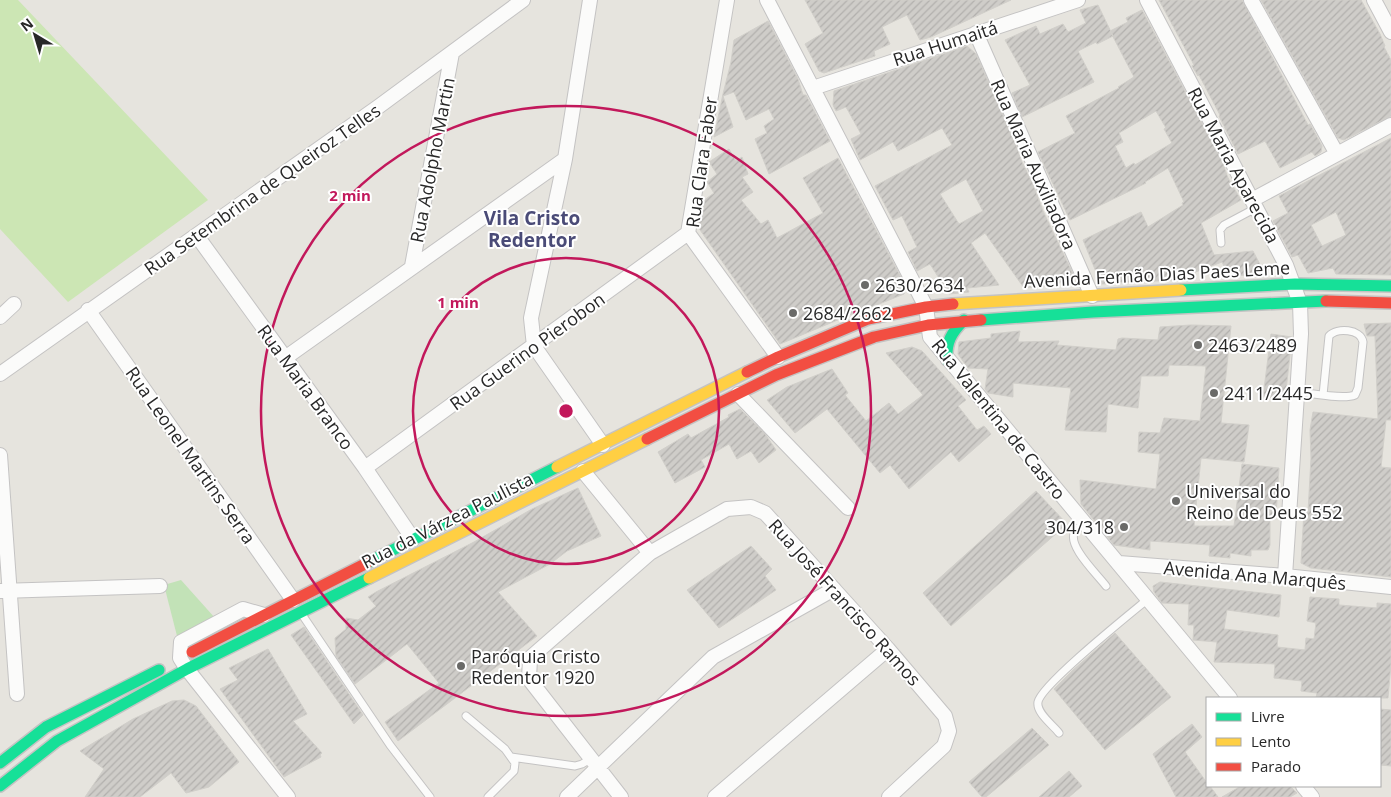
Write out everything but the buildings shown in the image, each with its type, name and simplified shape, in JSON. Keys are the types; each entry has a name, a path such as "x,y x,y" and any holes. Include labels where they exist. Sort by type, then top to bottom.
{"main road":[{"name":"Avenida Fernão Dias Paes Leme","path":"926,308 978,302 1294,284 1391,286"},
{"name":"Avenida Fernão Dias Paes Leme","path":"928,324 1093,312 1300,302 1391,303"},
{"name":"Rua da Várzea Paulista","path":"264,615 778,357 868,319 926,308"},
{"path":"947,360 946,344 948,337 964,320"},
{"name":"Rua da Várzea Paulista","path":"0,763 46,728 92,702 300,613 738,394 812,360 874,338 928,324"},
{"name":"Rua da Várzea Paulista","path":"0,786 57,741 183,664"}],"street":[{"name":"Rua Setembrina de Queiroz Telles","path":"0,374 88,310 197,236 523,0"},
{"path":"590,0 565,159 531,318 534,346 603,445"},
{"name":"Rua Clara Faber","path":"727,0 688,233 778,357"},
{"name":"Rua Valentina de Castro","path":"767,0 926,308 930,338 1229,697"},
{"name":"Rua Humaitá","path":"813,88 1078,0"},
{"name":"Rua Maria Aparecida","path":"1148,0 1254,204 1294,284 1300,302 1301,334 1285,576"},
{"path":"1251,0 1337,154"},
{"path":"1374,0 1391,32"},
{"name":"Rua Maria Auxiliadora","path":"976,33 1092,296"},
{"name":"Rua Adolpho Martin","path":"412,266 452,53"},
{"path":"1254,204 1337,154 1391,125"},
{"path":"285,358 565,159"},
{"name":"Rua Guerino Pierobon","path":"365,468 688,233"},
{"name":"Rua Maria Branco","path":"197,236 365,468 413,539"},
{"path":"0,316 14,304"},
{"name":"Rua Leonel Martins Serra","path":"88,310 293,600"},
{"path":"738,394 848,508"},
{"path":"0,455 6,590 17,694"},
{"path":"583,471 650,553"},
{"name":"Rua José Francisco Ramos","path":"621,797 529,679 530,658 650,553 727,509 751,507 765,513 946,716 949,731 944,746 896,795"},
{"name":"Avenida Ana Marquês","path":"1119,563 1285,576 1391,587"},
{"path":"6,590 160,586"},
{"path":"567,797 595,762 713,657 834,589"},
{"path":"264,615 243,610 181,642 183,664 288,797"},
{"path":"715,797 888,649"},
{"path":"1304,787 1312,797"}],"lane":[{"path":"1221,242 1220,230 1224,225 1254,204"},
{"path":"1297,392 1348,397 1358,392 1363,342 1358,333 1338,331 1329,336 1323,394"},
{"path":"1084,523 1075,531 1073,541 1076,549 1106,586"},
{"path":"1060,732 1038,710 1038,702 1042,694 1080,656 1148,599"},
{"path":"300,613 390,745 430,797"},
{"path":"466,716 505,749 515,763 514,771 488,797"},
{"path":"511,757 575,766 595,762"}],"green space":[{"path":"0,0 18,0 208,200 68,302 0,229"},
{"path":"181,580 215,618 177,636 164,585"}],"traffic: fast":[{"path":"1181,290 1295,284 1391,286"},
{"path":"981,320 1093,312 1326,301"},
{"path":"947,360 947,348 950,338 964,320"},
{"path":"367,563 557,467"},
{"path":"0,786 57,741 187,669 369,578"},
{"path":"0,763 46,727 159,670"}],"traffic: slow":[{"path":"953,304 1181,290"},
{"path":"557,467 747,372"},
{"path":"369,578 647,439"}],"traffic: jam":[{"path":"1326,301 1391,303"},
{"path":"747,372 868,319 926,307 953,304"},
{"path":"647,439 776,375 874,337 928,325 981,320"},
{"path":"192,652 367,563"}],"place":[{"name":"2630/2634","path":"865,285"},
{"name":"2684/2662","path":"793,313"},
{"name":"2463/2489","path":"1198,345"},
{"name":"2411/2445","path":"1214,393"},
{"name":"Universal do Reino de Deus 552","path":"1176,501"},
{"name":"304/318","path":"1124,527"},
{"name":"Paróquia Cristo Redentor 1920","path":"461,666"}],"district":[{"name":"Vila Cristo Redentor","path":"532,229"}]}
